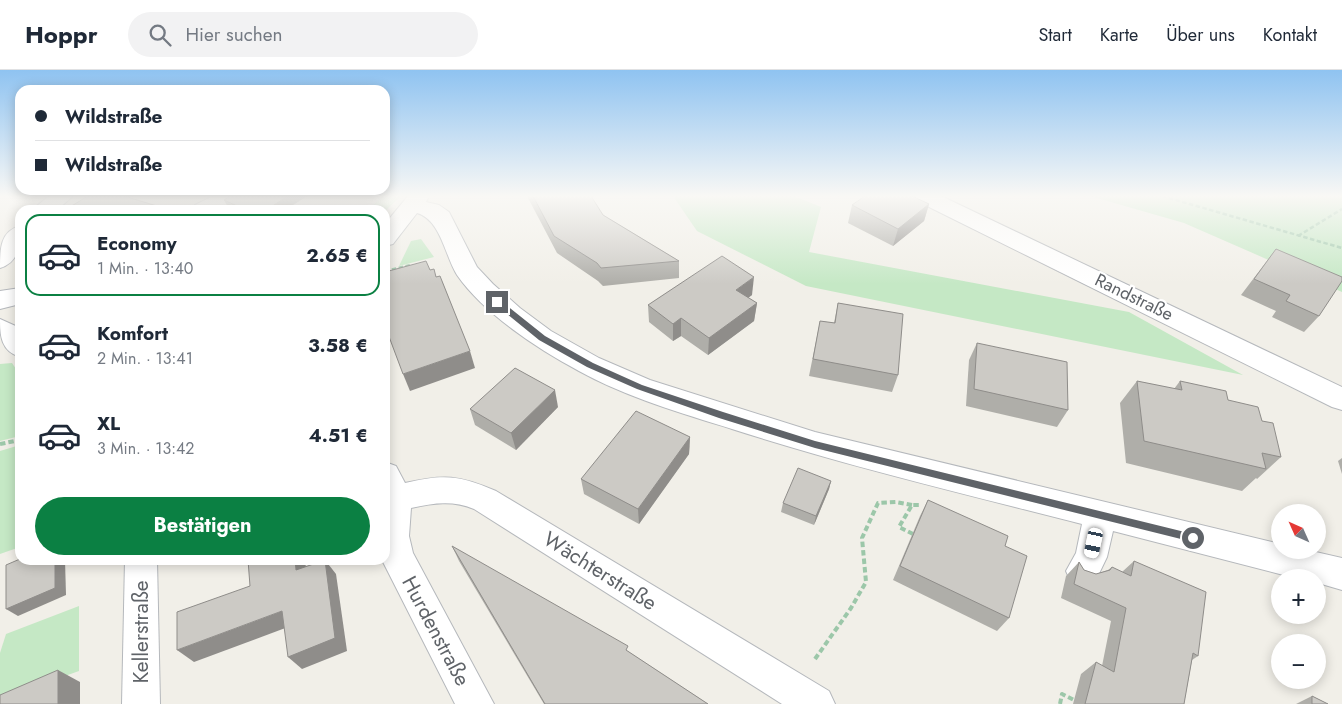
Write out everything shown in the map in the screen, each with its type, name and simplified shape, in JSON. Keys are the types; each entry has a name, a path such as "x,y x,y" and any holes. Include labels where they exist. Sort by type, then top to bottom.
{"street":[{"path":"445,226 467,271 484,290 511,314 542,338 590,365 640,387 815,444 1100,516 1342,574"},
{"name":"Randstraße","path":"986,226 1342,399"},
{"path":"0,260 11,239"},
{"path":"0,300 15,297"},
{"path":"0,328 9,332 15,340"},
{"name":"Hurdenstraße","path":"390,487 396,516 393,536 397,556 475,704"},
{"name":"Wächterstraße","path":"390,487 428,491 463,491 485,500 816,704"},
{"path":"1083,572 1091,557 1100,516"},
{"name":"Kellerstraße","path":"141,565 141,704"}],"path":[{"path":"1263,226 1342,248"},
{"path":"1298,236 1315,226"},
{"path":"390,270 458,255"},
{"path":"0,444 15,441"},
{"path":"813,661 851,608 866,582 862,538 878,503 896,502 912,505 934,505 937,475"},
{"path":"912,505 899,527 913,534"},
{"path":"1060,704 1062,694 1074,700"}],"green space":[{"path":"693,226 816,226 809,252 1129,312 1243,375 806,286 697,231"},
{"path":"1190,226 1342,226 1342,292"},
{"path":"421,239 434,257 399,266 411,241"},
{"path":"12,363 15,368 15,437 0,441 0,364"},
{"path":"15,446 15,549 0,554 0,451"},
{"path":"79,606 79,671 0,699 0,653 6,634"}],"building":[{"path":"549,226 620,226 679,261 601,268 597,263 554,236"},
{"path":"891,226 902,226 898,229"},
{"path":"1276,249 1342,277 1342,281 1319,316 1286,301 1290,295 1254,279"},
{"path":"722,256 754,277 736,290 757,303 709,338 681,318 673,324 648,305"},
{"path":"426,261 430,270 434,269 436,277 440,276 470,351 403,374 390,339 390,271"},
{"path":"838,303 903,314 898,375 813,359 820,321 835,323"},
{"path":"977,343 1067,362 1068,410 974,389"},
{"path":"515,368 555,390 511,433 470,409"},
{"path":"1137,381 1182,390 1180,381 1226,391 1228,400 1258,407 1262,421 1273,423 1281,457 1262,453 1266,469 1144,441"},
{"path":"636,411 690,437 638,509 581,479"},
{"path":"798,468 831,481 816,516 783,503"},
{"path":"928,500 1008,536 1005,546 1027,556 1009,618 900,566"},
{"path":"452,546 628,646 626,650 708,704 545,704"},
{"path":"15,561 15,565 55,565 55,588 6,609 6,565"},
{"path":"1134,561 1206,592 1198,656 1193,653 1184,704 1085,704 1096,662 1114,672 1126,608 1074,584 1079,562 1084,570 1096,574 1110,570 1112,567 1131,576"},
{"path":"248,565 296,565 296,570 310,565 326,565 335,638 288,657 282,611 177,650 177,612 250,586"},
{"path":"58,670 58,704 0,704 0,695"},
{"path":"1312,696 1328,704 1312,704"}],"route":[{"path":"497,302 542,338 590,365 640,387 722,415 815,444 1193,538"}]}
